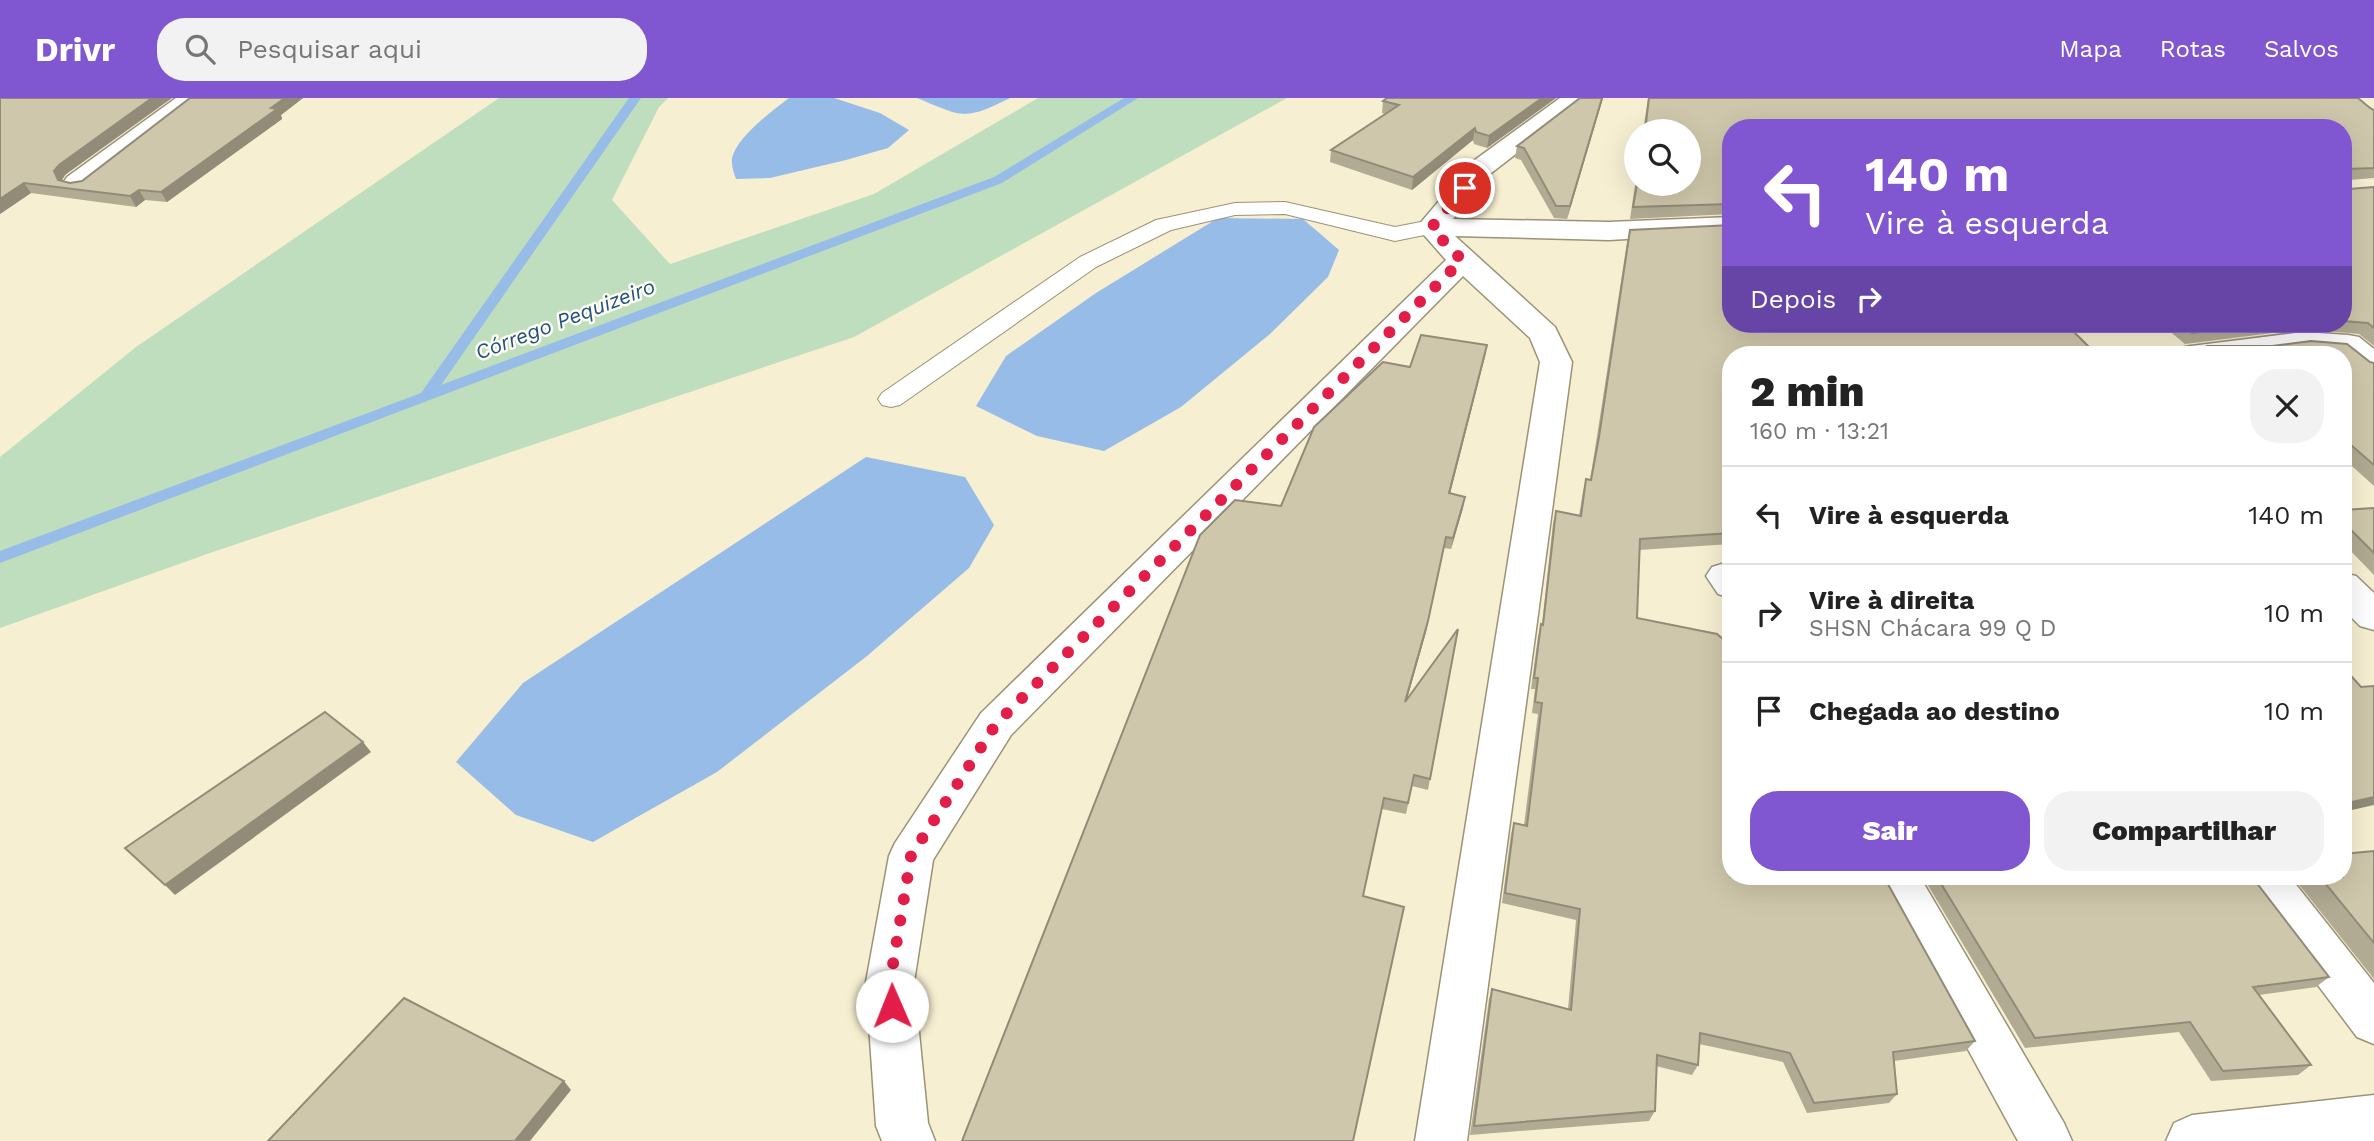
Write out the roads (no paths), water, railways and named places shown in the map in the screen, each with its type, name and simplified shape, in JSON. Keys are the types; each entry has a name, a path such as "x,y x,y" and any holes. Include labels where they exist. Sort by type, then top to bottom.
{"street":[{"path":"76,183 192,98"},
{"path":"1431,228 1481,168 1576,98"},
{"path":"1431,228 1609,231 1722,225"},
{"path":"1431,228 1462,260 1545,334 1556,362 1441,1141"},
{"path":"909,1141 902,1126 890,982 911,856 996,724 1462,260"},
{"path":"2263,346 2303,341 2351,346"},
{"path":"2352,347 2374,364"},
{"path":"2352,595 2374,616"},
{"path":"1901,885 2046,1141"},
{"path":"2269,885 2374,1021"},
{"path":"2222,1140 2374,1120"}],"lane":[{"path":"891,400 1088,262 1164,225 1235,209 1285,208 1395,234 1431,228"}],"water":[{"path":"789,98 834,98 880,113 909,130 888,148 846,160 770,178 736,179 732,166 735,150 756,125"},
{"path":"917,98 1010,98 983,110 964,114"},
{"path":"1218,218 1303,219 1339,250 1328,277 1270,334 1181,407 1104,451 1037,436 976,406 1006,356 1096,293"},
{"path":"866,457 965,477 994,525 969,568 867,656 717,772 593,842 516,815 456,762 523,683"}],"waterway":[{"path":"426,396 635,98"},
{"name":"Córrego Pequizeiro","path":"0,557 998,180 1132,98"}]}
